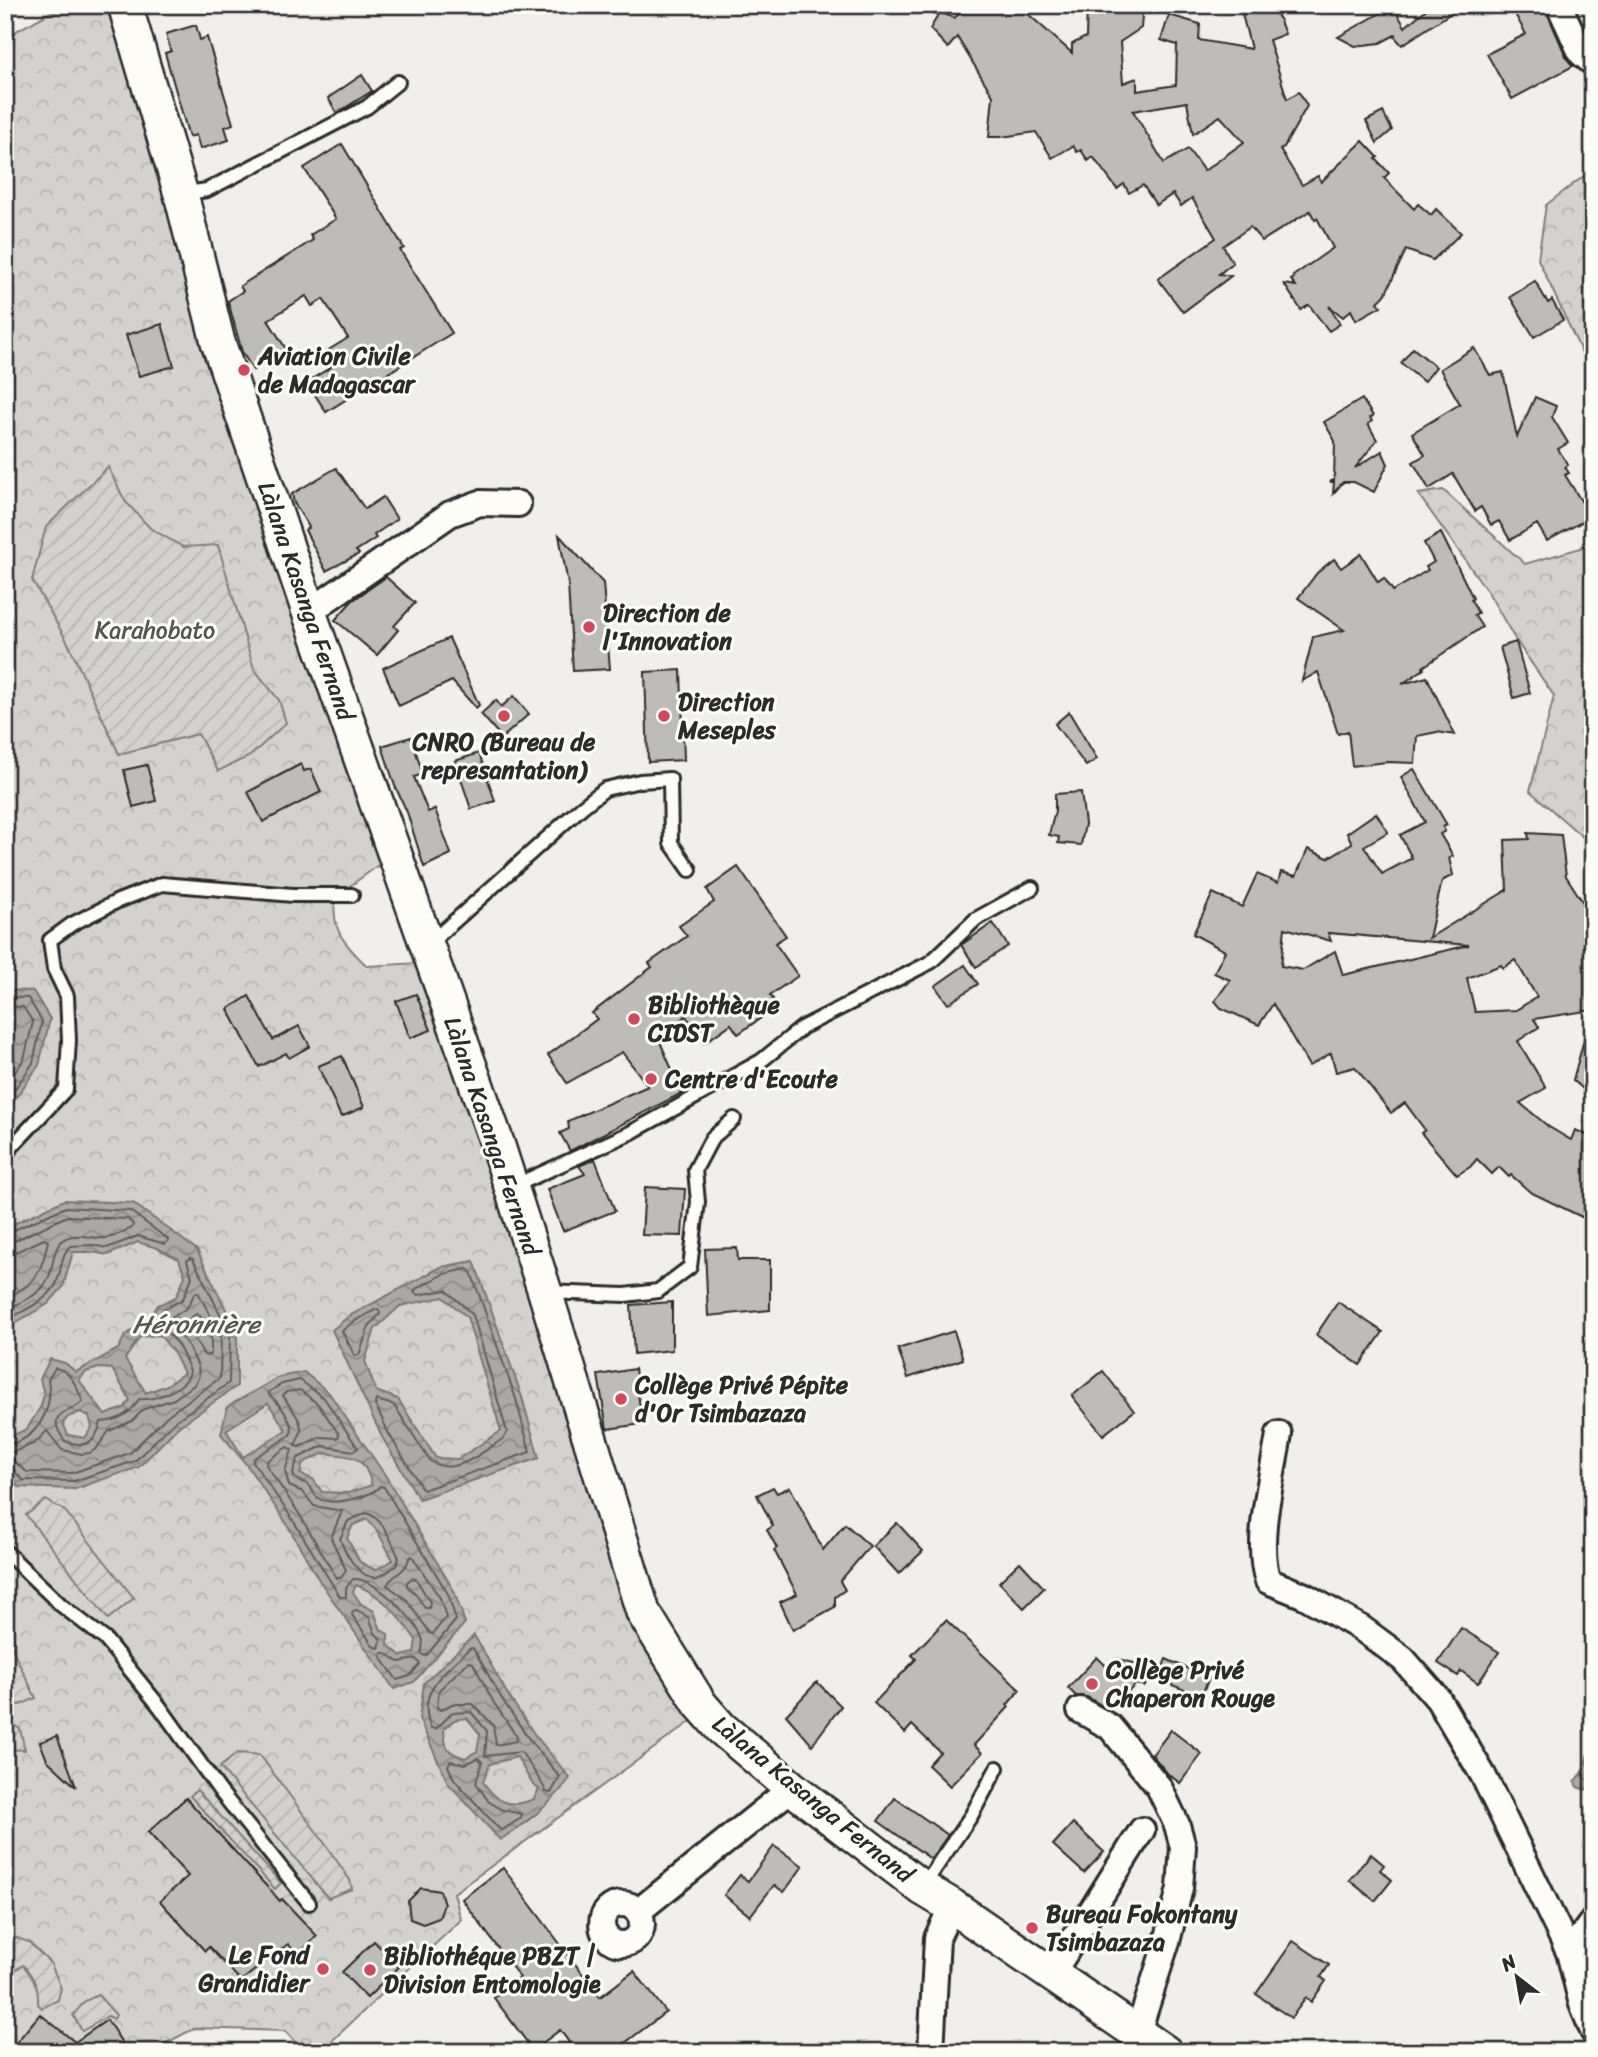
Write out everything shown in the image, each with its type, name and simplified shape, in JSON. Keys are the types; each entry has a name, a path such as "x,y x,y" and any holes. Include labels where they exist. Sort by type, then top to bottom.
{"street":[{"name":"Làlana Kasanga Fernand","path":"125,5 181,194 218,342 545,1292 643,1612 700,1704 721,1728 792,1788 922,1888 1165,2052"},
{"path":"1559,5 1581,53 1593,63"},
{"path":"309,612 450,514 481,503 518,504"},
{"path":"1279,1434 1265,1522 1263,1566 1268,1580 1304,1596 1362,1628 1403,1659 1438,1699 1483,1775 1569,1952 1582,2004 1593,2031"},
{"path":"1080,1710 1110,1727 1159,1787 1177,1825 1183,1847 1180,1888 1168,1938 1139,2032"},
{"path":"640,1910 792,1788"},
{"path":"1052,1974 1142,1830"},
{"path":"931,2052 937,1938 952,1906"},
{"path":"1569,1952 1593,1922"}],"lane":[{"path":"181,194 207,190 367,107 398,82"},
{"path":"427,946 605,789 640,781 670,779 671,843 690,870"},
{"path":"5,1154 65,1089 69,1040 67,996 54,969 50,940 72,924 118,901 162,884 293,895 352,895"},
{"path":"510,1188 630,1133 761,1061 803,1027 931,962 976,919 1032,888"},
{"path":"545,1292 625,1295 658,1291 690,1267 698,1202 695,1170 712,1139 734,1119"},
{"path":"5,1551 61,1605 105,1639 309,1903"},
{"path":"922,1888 971,1816 998,1768"}],"green space":[{"path":"64,5 106,5 388,858 335,897 337,928 346,943 367,966 419,963 515,1232 700,1715 454,1893 461,1920 320,2052 304,2052 285,2031 195,2028 149,2052 14,2052 5,2038 5,37"},
{"path":"1593,169 1593,377 1538,259 1546,205"},
{"name":"Karahobato","path":"108,467 125,501 150,528 183,547 218,545 254,669 279,700 286,723 250,756 218,771 198,734 119,754 68,643 32,580 46,527"},
{"path":"1443,490 1525,564 1581,548 1593,530 1593,846 1530,791 1554,696 1515,639 1488,592 1418,494"},
{"path":"46,1500 65,1511 134,1598 108,1619 26,1515"},
{"path":"5,1627 36,1698 20,1705 5,1700"},
{"path":"5,1720 20,1729 25,1750 5,1749"},
{"path":"238,1753 260,1755 350,1880 352,1889 328,1898 220,1767"},
{"path":"197,1790 281,1883 275,1889 190,1796"},
{"path":"5,1934 29,1942 51,1964 61,1988 58,2000 42,2008 38,2004 35,1983 23,1965 5,1977"},
{"path":"98,1995 116,2015 114,2019 108,2016 82,2031 73,2015 85,2001"}],"water":[{"path":"5,990 33,991 50,1019 39,1065 5,1113"},
{"name":"Héronnière","path":"64,1200 133,1203 197,1250 237,1332 237,1386 178,1427 139,1467 75,1489 19,1487 5,1472 5,1439 27,1429 41,1406 44,1394 40,1379 50,1359 65,1363 76,1372 118,1349 125,1336 150,1317 158,1305 176,1297 185,1276 179,1259 138,1242 108,1255 73,1252 63,1287 48,1304 5,1331 5,1228","holes":["160,1335 174,1353 184,1373 167,1385 146,1393 125,1359 140,1337","99,1368 112,1369 130,1400 124,1408 105,1415 79,1380 86,1372","80,1412 89,1416 92,1427 85,1438 68,1435 63,1423 68,1417"]},
{"path":"474,1261 522,1397 539,1458 419,1499 382,1437 332,1330 349,1316 441,1267","holes":["443,1297 467,1317 501,1431 458,1459 436,1458 398,1399 376,1391 365,1361 375,1329 400,1306"]},
{"path":"304,1372 329,1393 387,1478 454,1591 465,1623 414,1682 394,1689 319,1580 285,1521 246,1464 221,1434 227,1407 279,1377","holes":["268,1403 286,1430 243,1457 226,1430","324,1453 350,1457 365,1467 372,1485 348,1493 322,1492 313,1479 300,1474 303,1463","367,1519 378,1532 393,1560 375,1570 360,1562 347,1538 353,1525","356,1585 366,1589 390,1608 416,1640 414,1653 401,1656 388,1645 388,1634 381,1630 374,1611 361,1604 353,1592"]},
{"path":"474,1635 508,1695 535,1735 570,1778 555,1797 500,1840 448,1783 419,1719 424,1683","holes":["467,1718 480,1734 477,1751 465,1758 454,1754 448,1748 444,1729 454,1720","517,1757 533,1785 539,1789 534,1799 511,1804 499,1799 483,1782 490,1764"]},
{"path":"1593,1748 1593,1785 1585,1790 1577,1787 1575,1782 1583,1772 1588,1754"}],"building":[{"path":"970,5 1018,5 1072,53 1072,44 1086,37 1087,5 1143,5 1141,28 1120,42 1123,83 1137,78 1137,91 1176,85 1177,45 1161,40 1169,15 1200,24 1199,40 1251,49 1242,14 1274,6 1285,34 1269,40 1287,99 1299,92 1307,106 1280,150 1302,185 1318,176 1321,182 1363,141 1389,173 1384,178 1414,209 1418,204 1431,215 1436,209 1461,233 1433,260 1406,250 1385,295 1378,302 1381,306 1356,320 1351,310 1343,317 1329,306 1340,324 1329,331 1309,305 1301,310 1284,284 1296,286 1291,280 1293,276 1333,248 1317,218 1315,220 1310,211 1262,241 1250,227 1223,246 1233,263 1219,274 1231,276 1183,312 1158,279 1216,238 1192,198 1181,206 1173,194 1156,205 1143,185 1129,193 1124,184 1117,189 1093,157 1088,161 1081,150 1077,152 1073,146 1052,158 1036,132 989,137 993,96 957,37 948,48 930,29 940,12 954,18","holes":["1187,102 1193,134 1220,116 1244,142 1204,171 1188,149 1164,163 1133,111"]},
{"path":"1431,5 1463,5 1402,45 1394,36 1397,34 1380,43 1355,46 1338,37 1393,6 1405,27"},
{"path":"1510,5 1544,5 1567,59 1573,66 1512,99 1487,54 1526,34"},
{"path":"196,25 200,40 207,37 233,124 225,127 229,140 200,149 196,135 189,137 165,53 171,51 166,34"},
{"path":"362,75 372,91 337,113 328,98"},
{"path":"1383,112 1392,130 1377,143 1366,121"},
{"path":"342,144 404,248 400,250 452,333 326,412 307,382 331,367 322,354 348,338 323,299 312,306 306,296 268,320 286,349 253,370 242,352 228,301 243,291 240,286 313,240 310,235 336,219 304,168"},
{"path":"1535,281 1548,303 1552,300 1563,320 1534,337 1510,297"},
{"path":"162,324 174,366 139,376 126,335"},
{"path":"1413,348 1436,367 1424,382 1401,363"},
{"path":"1474,348 1490,375 1503,372 1517,437 1535,397 1556,406 1552,417 1568,443 1558,449 1568,465 1565,467 1569,473 1565,475 1591,517 1547,541 1537,524 1510,540 1499,521 1491,525 1481,507 1475,511 1453,474 1429,489 1413,462 1425,455 1412,433 1460,404 1440,369"},
{"path":"1362,399 1373,416 1368,424 1377,440 1355,468 1382,451 1388,464 1374,492 1354,482 1343,482 1333,494 1334,482 1330,482 1334,480 1335,441 1324,422"},
{"path":"336,468 365,509 383,497 397,519 356,551 359,554 326,571 305,530 309,527 294,503 292,494"},
{"path":"1441,533 1473,598 1471,600 1478,613 1474,615 1482,627 1402,684 1427,677 1455,735 1437,732 1417,736 1415,763 1387,762 1352,766 1348,731 1338,734 1318,672 1302,681 1313,637 1344,630 1298,598 1317,573 1334,559 1341,568 1361,554 1378,582 1384,578 1393,591 1428,570 1426,567 1434,562 1424,543"},
{"name":"Direction de l'Innovation","path":"559,535 603,583 610,669 573,671 568,584"},
{"path":"386,577 415,603 394,626 398,630 377,655 335,620 352,601"},
{"path":"449,638 479,705 476,708 452,681 399,706 383,668"},
{"path":"1516,642 1530,693 1514,698 1500,647"},
{"name":"Direction Meseples","path":"681,670 684,760 648,762 645,672"},
{"path":"514,696 529,714 502,738 481,714 496,700 501,707"},
{"path":"1069,712 1097,759 1086,766 1055,724"},
{"path":"411,737 423,774 414,777 428,812 435,809 451,854 424,867 382,746"},
{"path":"479,753 495,801 471,809 455,761"},
{"path":"301,764 304,771 311,769 321,792 263,822 248,792"},
{"path":"147,765 156,801 133,807 124,770"},
{"path":"1414,769 1447,825 1443,827 1445,831 1440,834 1453,856 1449,858 1453,875 1442,881 1429,938 1507,890 1505,840 1529,839 1528,833 1561,835 1566,876 1593,918 1593,1010 1534,1019 1539,1027 1518,1041 1546,1088 1520,1103 1549,1127 1571,1140 1575,1130 1593,1137 1593,1215 1586,1212 1584,1218 1530,1192 1499,1167 1492,1174 1477,1159 1457,1175 1421,1133 1425,1130 1405,1103 1391,1113 1355,1067 1336,1072 1331,1053 1309,1066 1273,1004 1259,1025 1221,1008 1215,1001 1230,980 1214,973 1225,951 1193,934 1213,893 1242,907 1257,874 1278,883 1281,872 1296,876 1308,849 1328,858 1352,843 1347,833 1376,813 1388,832 1364,846 1382,874 1412,858 1400,835 1425,822 1401,777","holes":["1285,928 1331,941 1328,933 1469,945 1343,975 1335,951 1303,970 1281,966","1515,960 1537,997 1516,1010 1475,1012 1467,978 1501,965 1503,968"]},
{"path":"1081,792 1085,824 1081,845 1058,843 1059,837 1049,835 1055,811 1055,794"},
{"path":"738,867 786,936 775,943 798,976 770,995 778,1006 738,1034 731,1024 704,1043 686,1016 658,1037 682,1093 570,1151 560,1133 569,1129 568,1121 648,1086 622,1052 567,1083 548,1055 597,1019 592,1013 652,967 649,963 687,936 679,926 714,902 707,889"},
{"path":"993,923 1008,946 976,967 961,945"},
{"path":"965,965 978,984 948,1004 935,986"},
{"path":"416,994 431,1030 410,1038 396,1001"},
{"path":"249,996 273,1040 299,1026 310,1046 289,1058 286,1053 259,1067 228,1009"},
{"path":"1587,1029 1593,1030 1593,1098 1573,1080"},
{"path":"342,1056 364,1107 341,1117 318,1066"},
{"path":"595,1159 615,1211 563,1231 547,1189 585,1174 579,1166"},
{"path":"645,1187 685,1189 682,1236 642,1235"},
{"path":"737,1248 738,1260 770,1260 770,1310 708,1316 705,1249"},
{"path":"672,1302 672,1350 634,1354 631,1305"},
{"path":"1338,1302 1383,1332 1360,1365 1316,1335"},
{"path":"954,1331 963,1359 908,1378 898,1349"},
{"name":"Collège Privé Pépite d'Or Tsimbazaza","path":"635,1369 642,1424 607,1429 598,1375"},
{"path":"1103,1371 1134,1411 1103,1435 1072,1396"},
{"path":"773,1487 777,1493 790,1487 823,1550 845,1524 870,1546 840,1581 845,1590 835,1597 835,1607 793,1630 780,1602 797,1594 774,1550 777,1548 767,1530 773,1526 757,1495"},
{"path":"897,1523 923,1551 899,1574 873,1546"},
{"path":"1020,1562 1044,1588 1024,1608 999,1582"},
{"path":"946,1620 1020,1690 1007,1705 1009,1707 974,1745 982,1753 950,1786 928,1765 940,1752 912,1725 905,1733 874,1703 916,1659 912,1655"},
{"path":"1461,1628 1499,1652 1478,1683 1461,1671 1458,1676 1438,1663"},
{"name":"Collège Privé Chaperon Rouge","path":"1097,1657 1115,1675 1118,1659 1150,1667 1145,1686 1136,1684 1110,1710 1087,1697 1076,1696 1068,1688"},
{"name":"Collège Privé Chaperon Rouge","path":"1166,1659 1209,1678 1201,1697 1158,1679"},
{"path":"817,1682 841,1706 812,1745 786,1715"},
{"path":"1171,1730 1202,1754 1180,1783 1168,1774 1152,1755"},
{"path":"57,1736 76,1787 47,1760 40,1742"},
{"path":"186,1798 280,1901 282,1899 317,1936 298,1955 288,1944 241,1981 209,1947 205,1951 160,1901 188,1876 148,1832"},
{"path":"895,1798 948,1835 931,1859 878,1821"},
{"path":"1073,1823 1104,1852 1084,1873 1053,1845"},
{"path":"774,1846 803,1866 784,1892 774,1885 750,1916 724,1895 740,1875 748,1881"},
{"path":"1371,1854 1384,1865 1380,1870 1392,1880 1375,1901 1349,1880"},
{"path":"503,1868 600,1997 634,1971 666,2012 613,2052 576,2052 560,2030 533,2050 494,1998 520,1978 462,1899"},
{"path":"421,1888 440,1891 444,1904 439,1918 423,1924 410,1919 408,1901"},
{"name":"Bibliothéque PBZT | Division Entomologie","path":"374,1941 399,1967 367,1998 342,1972"},
{"path":"1293,1941 1329,1965 1321,1977 1326,1981 1311,2002 1306,1998 1291,2018 1256,1994"},
{"path":"40,2014 75,2042 107,2020 128,2052 25,2052 15,2044"}],"place":[{"name":"Aviation Civile de Madagascar","path":"244,370"},
{"name":"Direction de l'Innovation","path":"589,627"},
{"name":"CNRO (Bureau de represantation)","path":"504,716"},
{"name":"Direction Meseples","path":"664,716"},
{"name":"Bibliothèque CIDST","path":"634,1019"},
{"name":"Centre d'Ecoute","path":"651,1079"},
{"name":"Collège Privé Pépite d'Or Tsimbazaza","path":"621,1399"},
{"name":"Collège Privé Chaperon Rouge","path":"1092,1684"},
{"name":"Bureau Fokontany Tsimbazaza","path":"1032,1928"},
{"name":"Le Fond Grandidier","path":"323,1969"},
{"name":"Bibliothéque PBZT | Division Entomologie","path":"370,1970"}]}
